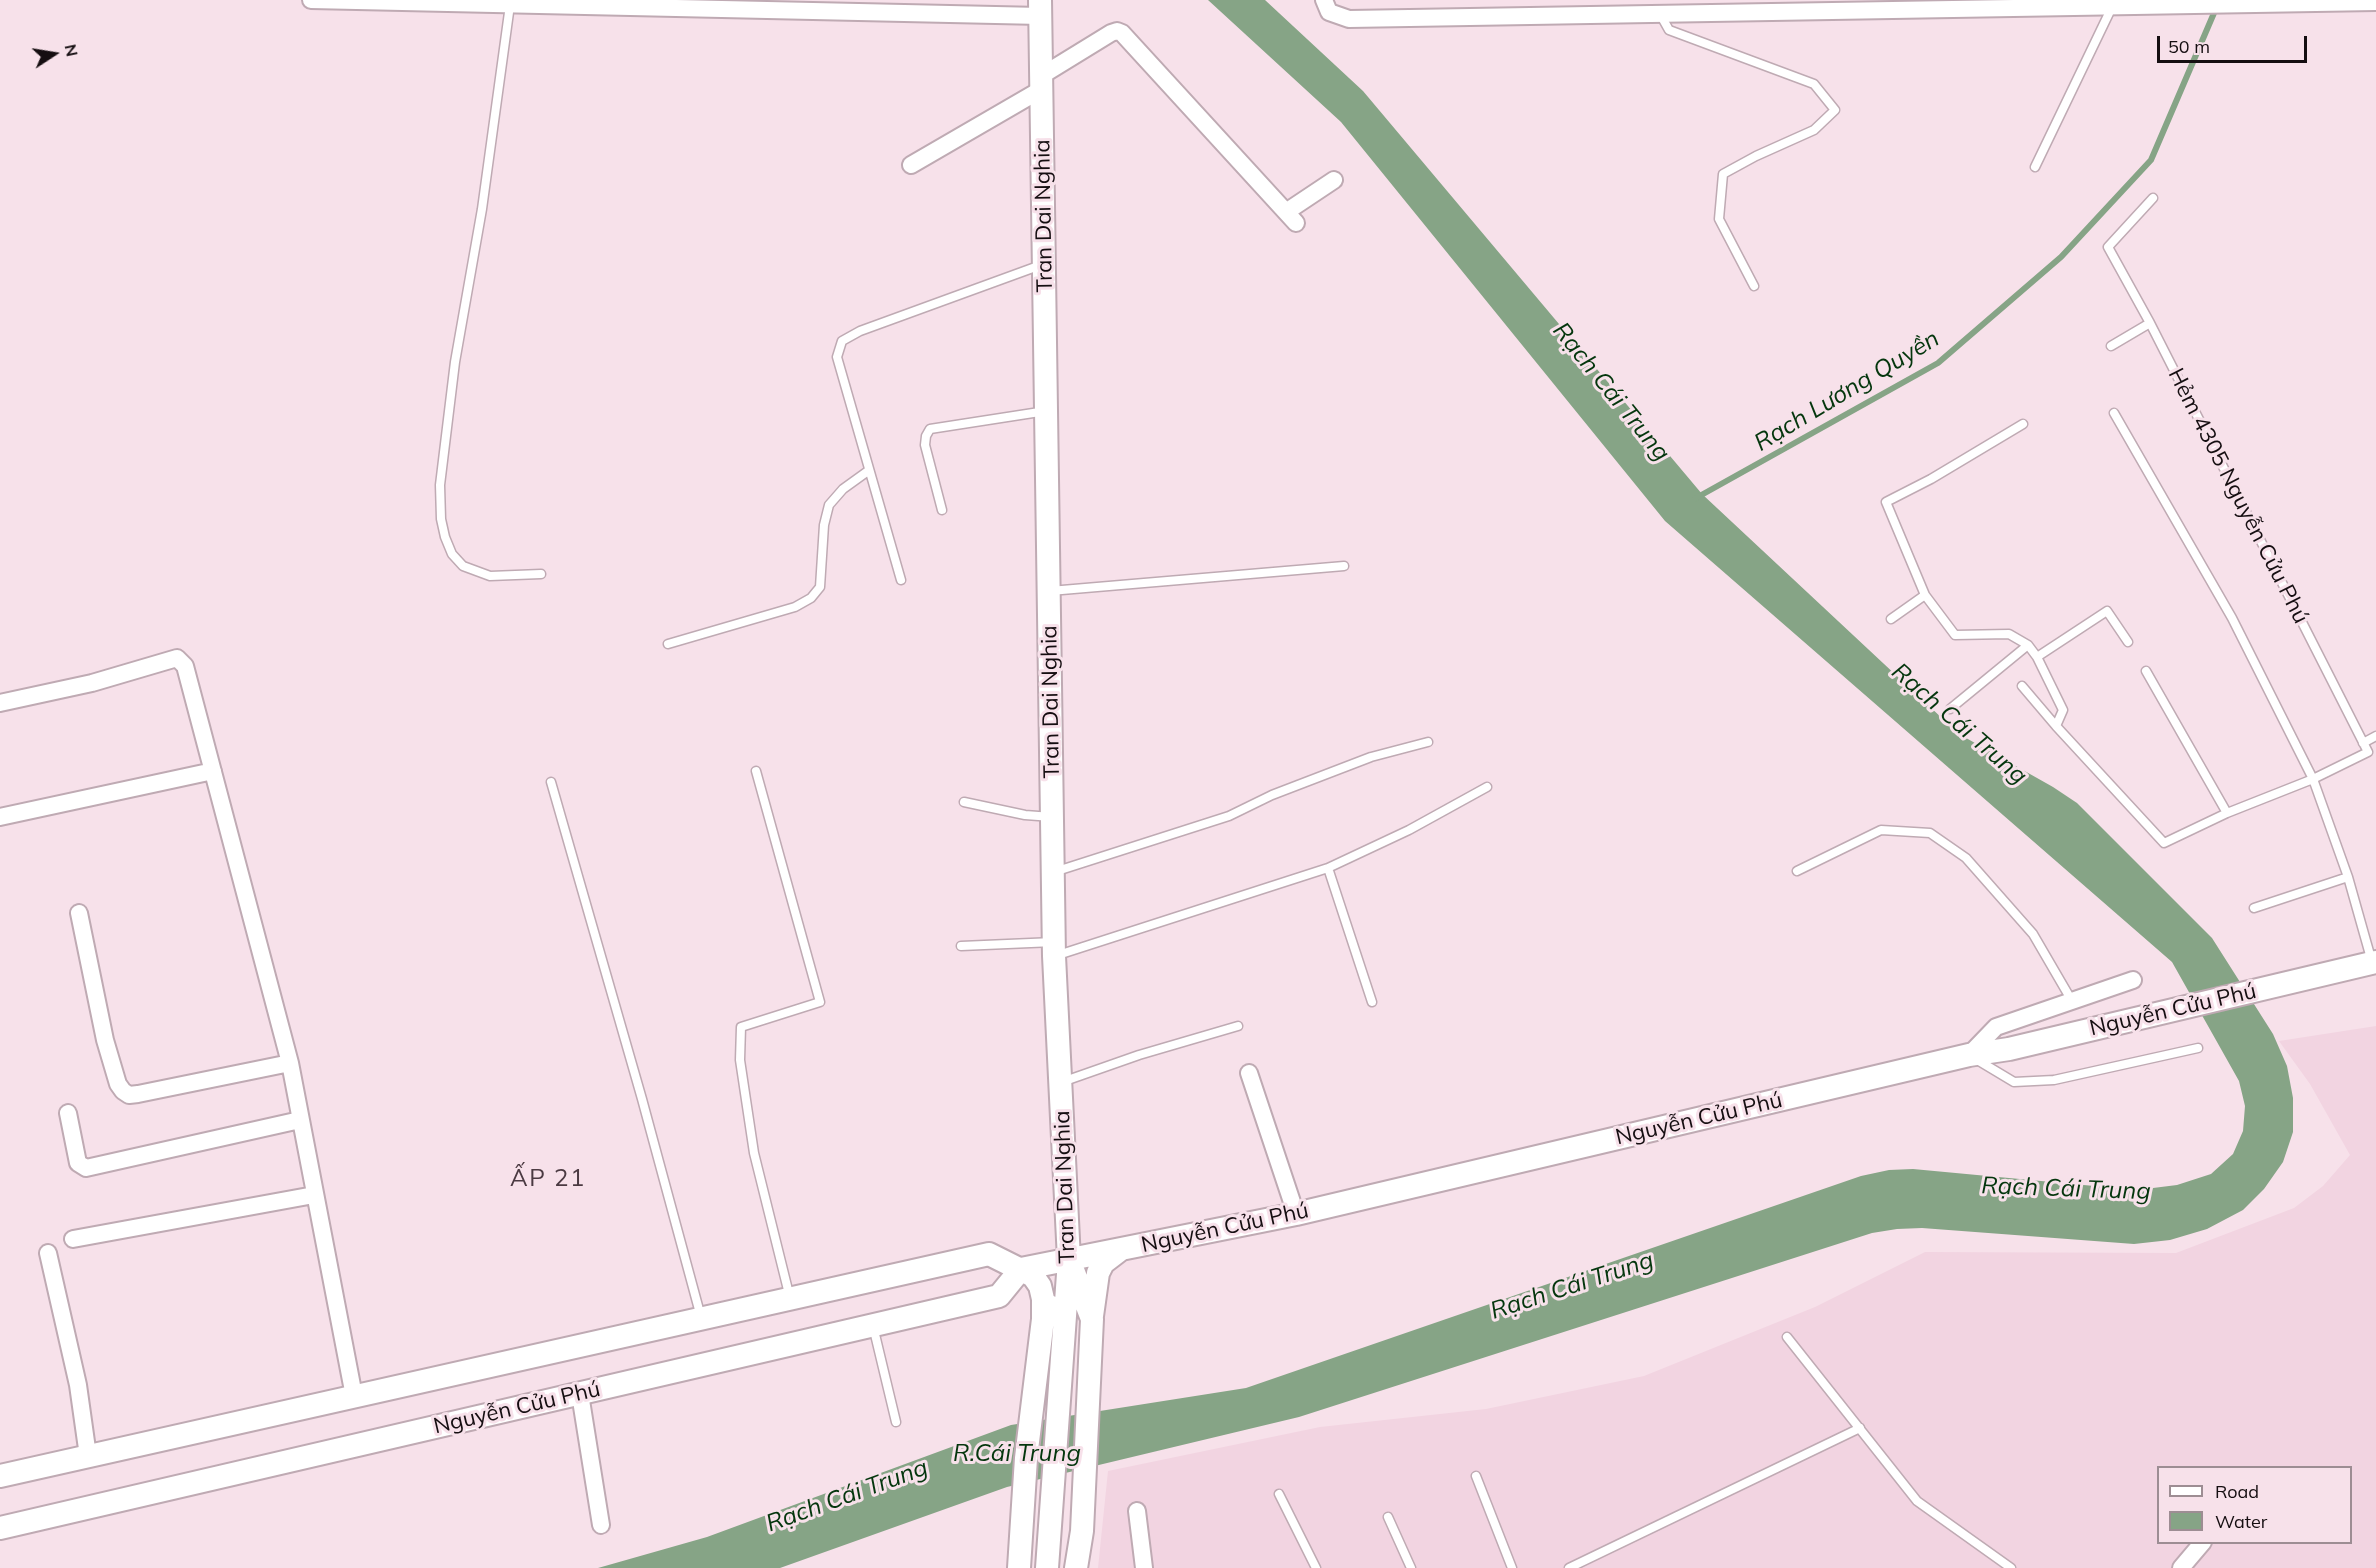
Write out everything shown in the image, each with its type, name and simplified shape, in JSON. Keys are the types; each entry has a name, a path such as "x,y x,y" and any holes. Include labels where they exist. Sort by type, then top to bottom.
{"main road":[{"name":"Tran Dai Nghia","path":"1040,8 1054,949 1069,1260 1047,1568"},
{"name":"Nguyễn Cửu Phú","path":"0,1528 999,1296 1021,1269 1296,1214 2374,962"},
{"path":"1076,1568 1082,1530 1092,1319 1098,1273 1103,1263 1120,1250"},
{"path":"0,1476 989,1254 1033,1276 1040,1286 1043,1299 1043,1319 1026,1458 1019,1568"},
{"path":"1069,1260 1092,1319"},
{"path":"1043,1319 1069,1260"}],"street":[{"path":"311,0 510,5 1040,8"},
{"path":"1324,0 1329,12 1349,19 2376,2"},
{"path":"911,165 1042,83 1111,33 1122,33 1291,218 1334,180"},
{"path":"0,703 92,683 177,658 185,666 290,1063 354,1396"},
{"path":"0,817 213,771"},
{"path":"79,913 105,1040 118,1084 123,1091 129,1095 138,1094 290,1063"},
{"path":"1969,1055 1996,1027 2133,981"},
{"path":"1249,1073 1296,1214"},
{"path":"68,1113 78,1163 87,1168 300,1120"},
{"path":"73,1239 314,1195"},
{"path":"48,1253 78,1385 88,1456"},
{"path":"580,1394 601,1525"},
{"path":"1137,1511 1144,1568"},
{"path":"2181,1568 2201,1544"}],"lane":[{"path":"510,5 482,209 455,362 440,485 441,519 452,554 463,566 490,576 541,574"},
{"path":"2035,167 2112,7"},
{"path":"1660,14 1670,30 1814,84 1835,110 1814,130 1756,156 1723,174 1719,219 1754,286"},
{"name":"Hẻm 4305 Nguyễn Cửu Phú","path":"2153,198 2108,247 2150,323 2363,742"},
{"path":"901,580 837,357 842,341 860,331 1044,264"},
{"path":"2111,346 2150,323"},
{"path":"942,510 925,445 930,429 1046,411"},
{"path":"2114,413 2232,618 2313,779 2348,877 2374,962"},
{"path":"2023,424 1931,479 1886,502 1925,596 1955,635 2009,634 2028,645 2037,657 2063,710 2056,726"},
{"path":"668,644 795,607 812,598 820,587 824,525 829,506 843,489 868,471"},
{"path":"1049,591 1344,566"},
{"path":"1891,619 1925,596"},
{"path":"2037,657 2108,611 2128,642"},
{"path":"1950,709 2028,645"},
{"path":"2146,672 2228,813"},
{"path":"2022,686 2164,843 2228,813 2313,779 2368,752 2363,742 2376,736"},
{"path":"1053,872 1229,816 1272,795 1371,757 1428,742"},
{"path":"756,771 820,1002 741,1027 740,1060 754,1153 790,1298"},
{"path":"551,782 639,1088 701,1317"},
{"path":"961,946 1054,949 1328,868 1409,830 1487,787"},
{"path":"963,802 1025,815 1052,817"},
{"path":"1797,871 1881,830 1930,833 1966,858 2033,934 2072,1001"},
{"path":"1328,868 1372,1002"},
{"path":"2254,908 2348,877"},
{"path":"1061,1082 1139,1055 1238,1026"},
{"path":"1969,1055 2014,1082 2054,1080 2199,1048"},
{"path":"873,1326 896,1422"},
{"path":"1787,1337 1917,1501 2011,1568"},
{"path":"1569,1568 1860,1428"},
{"path":"1476,1476 1512,1568"},
{"path":"1279,1494 1316,1568"},
{"path":"1388,1517 1411,1568"}],"shaded area":[{"path":"2376,1026 2376,1568 1098,1568 1108,1471 1320,1427 1486,1409 1644,1376 1815,1307 1925,1252 2176,1253 2294,1208 2323,1186 2350,1155 2310,1084 2279,1041"}],"water":[{"name":"R.Cái Trung","path":"1208,0 1265,0 1363,91 1702,494 1959,734 2077,803 2212,938 2273,1034 2287,1066 2293,1098 2293,1132 2283,1162 2264,1189 2243,1210 2207,1229 2170,1240 2134,1244 1922,1228 1872,1233 1299,1417 1007,1487 780,1568 598,1568 707,1537 1011,1425 1246,1388 1861,1176 1889,1170 1913,1169 2137,1190 2177,1185 2211,1174 2233,1154 2243,1131 2245,1106 2239,1081 2172,962 1665,521 1341,122"}],"waterway":[{"name":"Rạch Lương Quyền","path":"1696,498 1938,363 2061,257 2151,160 2217,6"}],"district":[{"name":"ẤP 21","path":"548,1179"}],"water label":[{"name":"Rạch Cái Trung","path":"1611,392"},
{"name":"Rạch Cái Trung","path":"1959,724"},
{"name":"Rạch Cái Trung","path":"2066,1189"},
{"name":"Rạch Cái Trung","path":"1572,1286"},
{"name":"Rạch Cái Trung","path":"847,1496"}]}
